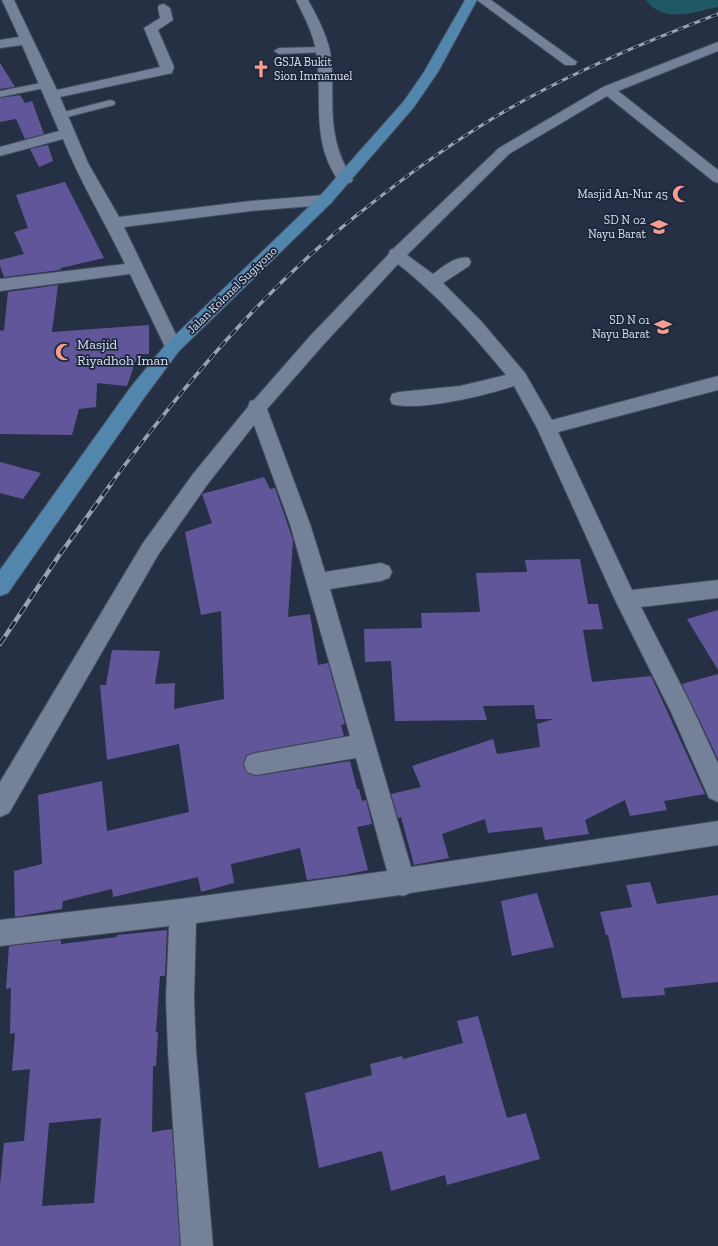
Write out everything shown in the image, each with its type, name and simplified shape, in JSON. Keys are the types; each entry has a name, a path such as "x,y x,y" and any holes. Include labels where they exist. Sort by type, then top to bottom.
{"main road":[{"name":"Jalan Kolonel Sugiyono","path":"0,585 137,393 173,347 345,180 409,104 431,72 471,0"}],"street":[{"path":"302,0 313,21 322,50 326,75 327,135 335,162 345,180"},
{"path":"483,0 570,62"},
{"path":"6,5 27,40 80,163 114,223 173,347"},
{"path":"49,90 167,70 151,30 151,28 167,20 164,8"},
{"path":"0,44 27,40"},
{"path":"0,805 59,702 163,530 257,406 396,254 504,151 608,90 715,52"},
{"path":"608,90 718,178"},
{"path":"0,152 70,139"},
{"path":"114,223 251,206 325,200"},
{"path":"396,254 432,282 476,325 519,378 547,428 626,600 680,706 718,790"},
{"path":"432,282 462,262"},
{"path":"0,285 136,268"},
{"path":"399,399 461,394 486,389 519,378"},
{"path":"547,428 718,383"},
{"path":"257,406 300,524 403,883"},
{"path":"317,582 381,572"},
{"path":"626,600 718,590"},
{"path":"256,764 364,745"},
{"path":"0,934 403,883 718,833"},
{"path":"183,912 180,999 182,1051 197,1246"}],"lane":[{"path":"279,51 322,50"},
{"path":"0,94 49,90"},
{"path":"60,116 110,103"}],"building":[{"path":"0,63 15,87 0,89"},
{"path":"20,95 25,103 32,101 44,134 25,139 16,119 0,122 0,98"},
{"path":"48,145 53,161 39,167 30,149"},
{"path":"65,182 104,258 61,268 60,270 4,277 0,266 0,260 24,254 14,232 28,228 16,195"},
{"path":"58,285 52,332 149,325 149,354 138,354 127,386 97,383 96,407 79,409 72,435 0,434 0,331 4,330 8,292"},
{"path":"0,462 41,473 23,499 0,493"},
{"path":"264,477 270,489 275,488 293,540 288,617 310,614 318,665 328,663 345,724 341,725 344,736 256,752 246,755 243,765 247,773 256,776 350,761 357,789 359,789 362,801 366,800 372,824 357,827 368,870 307,880 300,848 231,864 234,883 201,892 198,877 113,897 112,889 63,901 62,909 15,917 14,871 42,864 38,795 102,781 107,831 189,812 179,744 107,760 100,685 106,685 112,650 160,651 155,684 175,683 174,709 224,699 221,611 201,615 185,532 212,523 202,494"},
{"path":"580,559 588,604 598,604 603,629 583,630 592,682 651,676 705,794 664,801 667,810 630,816 625,800 585,820 589,834 545,840 542,827 488,833 485,819 442,834 449,858 414,865 401,817 398,818 391,794 421,787 412,766 493,739 497,754 540,747 537,724 554,719 536,719 534,705 483,706 487,720 395,721 391,661 365,662 364,629 422,628 421,613 480,612 476,573 527,572 525,560"},
{"path":"718,610 718,670 687,619"},
{"path":"718,674 718,759 682,684"},
{"path":"650,882 657,904 718,895 718,982 664,988 665,995 622,998 608,935 606,935 600,912 632,907 626,885"},
{"path":"537,893 554,947 512,956 501,901"},
{"path":"167,930 165,976 160,976 156,1032 158,1032 156,1066 153,1066 152,1132 172,1129 180,1246 0,1246 0,1186 4,1143 24,1141 30,1069 12,1071 15,1033 10,1034 11,988 6,989 9,946 61,940 61,944 117,937 117,935","holes":["101,1118 94,1203 42,1206 49,1123"]},
{"path":"478,1016 507,1118 526,1113 540,1159 447,1185 445,1175 391,1191 382,1151 319,1168 305,1093 372,1075 370,1064 402,1056 403,1059 463,1043 457,1021"}],"waterway":[{"path":"661,0 676,7 709,0"}],"railway":[{"path":"357,215 396,184 499,114 545,89 593,66 718,14"},
{"path":"110,485 166,412 225,341 289,275 358,214"},
{"path":"0,644 58,557 111,484"}],"place":[{"name":"GSJA Bukit Sion Immanuel","path":"261,69"},
{"name":"Masjid An-Nur 45","path":"681,194"},
{"name":"SD N 02 Nayu Barat","path":"659,227"},
{"name":"SD N 01 Nayu Barat","path":"663,327"},
{"name":"Masjid Riyadhoh Iman","path":"64,352"}]}
